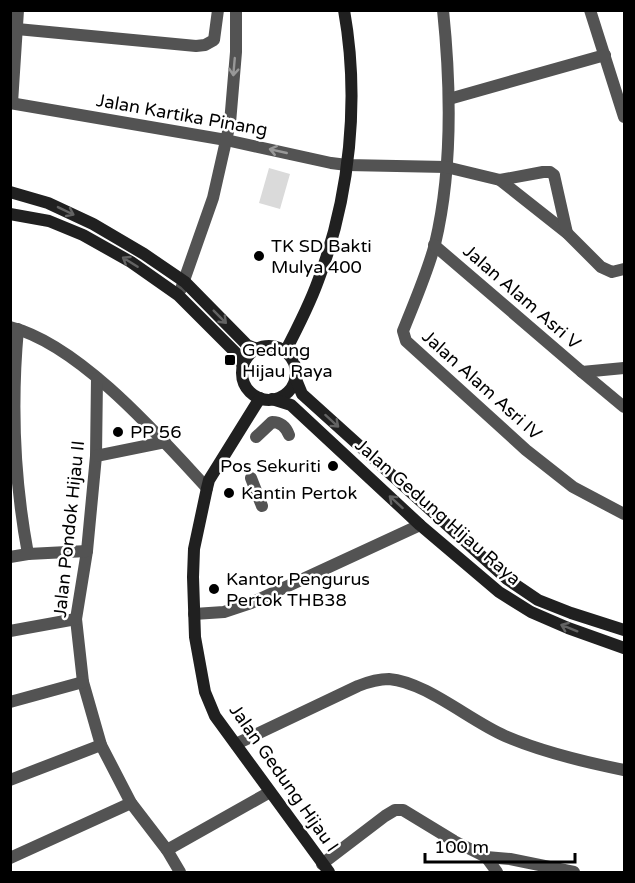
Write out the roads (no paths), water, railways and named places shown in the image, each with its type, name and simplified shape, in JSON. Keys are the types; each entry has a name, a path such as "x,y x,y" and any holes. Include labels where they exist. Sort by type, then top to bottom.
{"main road":[{"path":"285,352 305,314 324,265 332,239 347,165 351,104 349,51 344,10"},
{"path":"10,192 48,203 93,224 144,254 185,282 247,345 257,349"},
{"path":"10,214 49,221 83,235 131,262 178,295 236,353 243,366"},
{"path":"271,346 285,352 294,363 295,377 288,392 281,397 266,399 247,389 242,374 243,366 246,359 257,349 271,346"},
{"name":"Jalan Gedung Hijau Raya","path":"295,377 302,394 507,579 538,600 571,614 624,630"},
{"name":"Jalan Gedung Hijau Raya","path":"266,399 291,405 420,525 499,592 531,612 624,648"},
{"name":"Jalan Gedung Hijau I","path":"266,399 209,480 194,549 195,637 205,692 215,716 326,868"}],"street":[{"path":"11,103 18,10"},
{"path":"17,29 196,46 205,45 214,40 218,10"},
{"path":"178,295 185,282 213,198 230,123 236,10"},
{"name":"Jalan Alam Asri IV","path":"443,10 448,99 446,167 434,245 403,331 406,341 526,450 573,487 624,514"},
{"path":"590,10 624,117"},
{"path":"448,99 605,55"},
{"name":"Jalan Kartika Pinang","path":"11,103 226,140 347,165 446,167 500,180"},
{"path":"500,180 543,172 550,172 554,175 567,233"},
{"path":"500,180 567,233 607,271 624,269"},
{"name":"Jalan Alam Asri V","path":"434,245 582,372 624,368"},
{"path":"28,554 14,447 14,328 52,346 98,378 165,442 207,488"},
{"path":"582,372 624,407"},
{"name":"Jalan Pondok Hijau II","path":"98,378 96,456 87,550 76,619 83,682 101,745 130,803 166,850 180,873"},
{"path":"256,437 272,422 278,422 287,428 290,435"},
{"path":"96,456 165,442"},
{"path":"251,478 262,506"},
{"path":"194,615 224,612 251,603 420,525"},
{"path":"10,558 28,554 87,550"},
{"path":"10,631 76,619"},
{"path":"236,744 358,686 376,680 389,679 411,683 501,734 526,744 624,770"},
{"path":"10,702 83,682"},
{"path":"10,780 101,745"},
{"path":"166,850 270,792"},
{"path":"10,858 130,803"},
{"path":"326,868 385,816 396,810 403,810 454,841 486,857 574,873"},
{"path":"486,857 497,873"}],"place":[{"name":"TK SD Bakti Mulya 400","path":"259,256"},
{"name":"Gedung Hijau Raya","path":"230,360"},
{"name":"PP 56","path":"118,432"},
{"name":"Pos Sekuriti","path":"333,466"},
{"name":"Kantin Pertok","path":"229,493"},
{"name":"Kantor Pengurus Pertok THB38","path":"214,589"}]}
